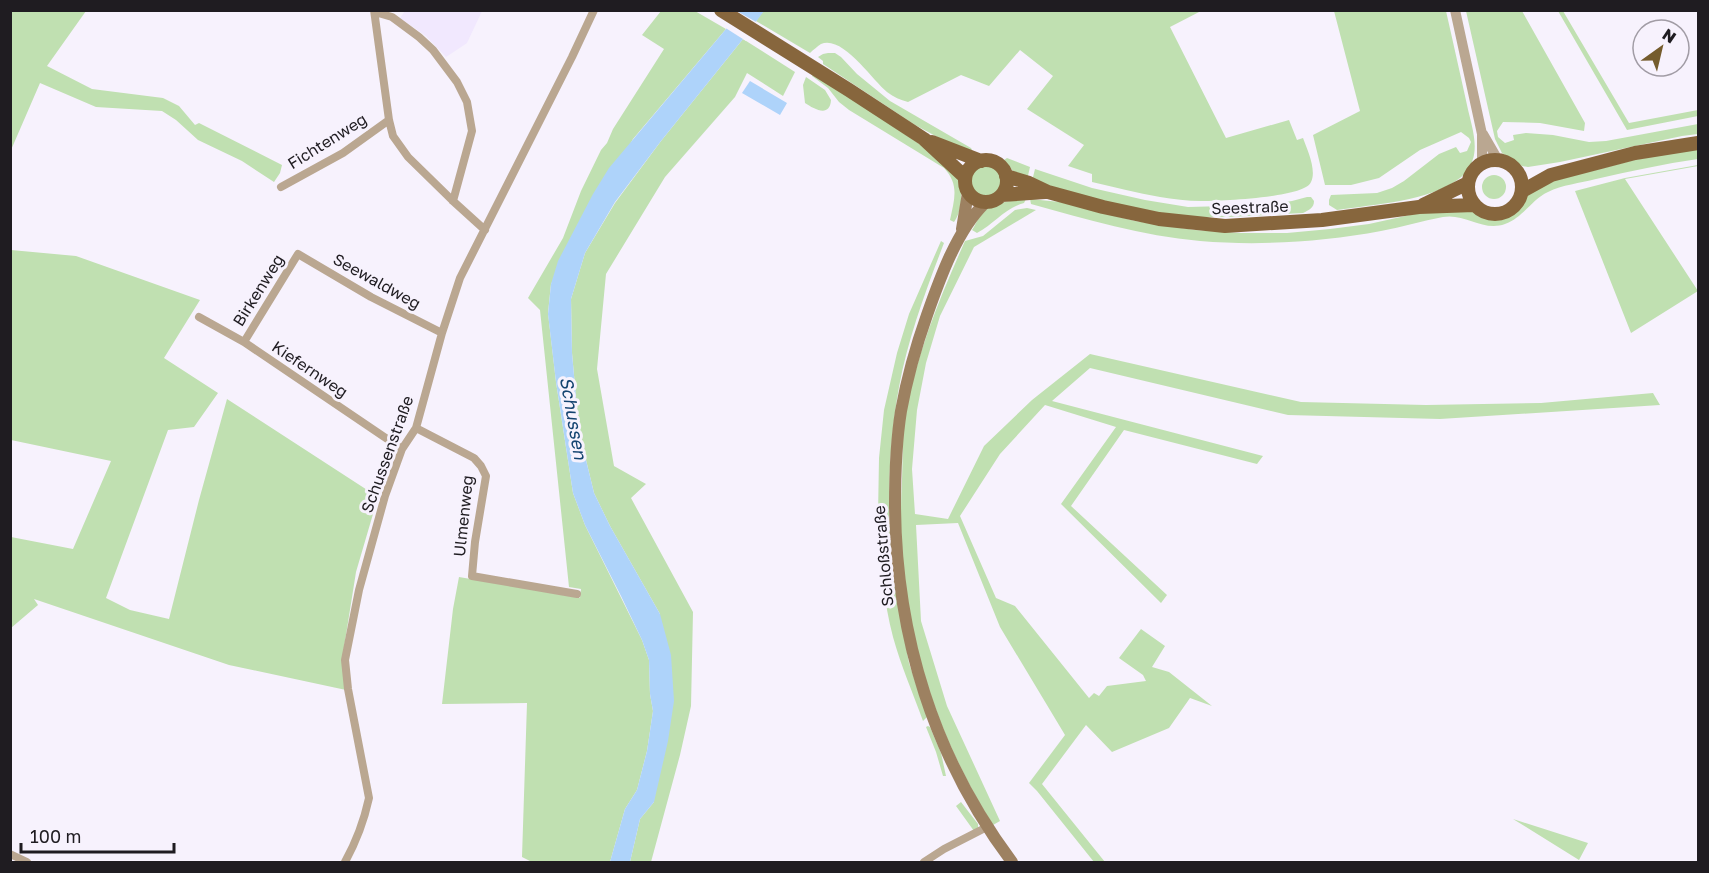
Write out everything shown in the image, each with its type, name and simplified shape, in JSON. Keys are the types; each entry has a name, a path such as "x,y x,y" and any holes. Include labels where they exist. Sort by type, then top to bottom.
{"main road":[{"path":"721,11 924,139 966,177"},
{"path":"924,139 981,161"},
{"name":"Seestraße","path":"1006,176 1048,192 1103,207 1159,219 1225,226 1322,220 1419,207 1474,205 1486,214 1501,214 1515,206 1522,191 1551,175 1635,153 1698,143"},
{"path":"1482,163 1498,160"},
{"name":"Seestraße","path":"1498,160 1517,171 1551,175"},
{"path":"981,161 996,163 1004,170 1006,176 1007,183 998,199 979,201 968,193 966,177 970,168 981,161"},
{"name":"Seestraße","path":"1419,207 1468,183 1470,175 1482,163"},
{"path":"1517,171 1522,191"},
{"path":"1468,183 1470,199 1474,205"},
{"name":"Seestraße","path":"1002,195 1048,192"},
{"name":"Schloßstraße","path":"961,233 968,193"},
{"name":"Schloßstraße","path":"985,202 961,233 934,293 909,374 901,414 895,478 895,539 901,596 912,653 926,701 947,754 966,792 1012,862"}],"street":[{"name":"Schussenstraße","path":"345,862 365,815 369,798 348,689 345,660 359,590 385,496 402,449 416,428 460,278 594,10"},
{"path":"1455,10 1482,134 1482,163"},
{"path":"453,201 472,130 467,102 457,82 434,50 392,17 375,11 393,136 408,158 453,201 485,230"},
{"name":"Fichtenweg","path":"281,187 344,153 389,120"},
{"path":"1482,134 1498,160"},
{"name":"Seewaldweg","path":"298,254 371,297 442,333"},
{"name":"Birkenweg","path":"243,342 298,254"},
{"name":"Kiefernweg","path":"199,317 243,342 402,449"},
{"name":"Ulmenweg","path":"416,428 474,458 486,476 472,576 577,594"},
{"path":"924,862 987,827"},
{"path":"10,854 27,862"}],"shaded area":[{"path":"405,11 482,11 467,43 446,57 426,36 400,18"}],"green space":[{"path":"11,10 86,11 47,66 92,89 163,98 179,106 195,125 199,123 282,165 280,173 274,182 242,161 198,140 162,111 96,107 40,83 11,150"},
{"path":"764,10 1201,11 1170,27 1226,138 1289,120 1297,140 1303,138 1311,160 1313,177 1305,187 1294,192 1260,198 1210,201 1160,197 1092,182 1092,174 1068,166 1084,145 1027,109 1053,76 1020,50 989,86 961,75 908,102 887,92 857,60 838,46 830,43 821,44 810,53 756,21"},
{"path":"661,11 695,11 726,29 633,139 551,284 548,313 573,493 585,525 642,640 649,660 653,711 647,751 637,790 625,809 610,862 532,862 522,857 527,703 442,704 453,609 459,577 580,598 581,589 569,587 540,310 528,298 563,238 581,191 601,150 664,49 642,35"},
{"path":"1334,11 1446,11 1475,143 1472,161 1460,178 1433,192 1401,201 1337,210 1329,205 1331,195 1377,193 1392,188 1439,154 1456,147 1460,153 1467,151 1471,142 1461,132 1420,150 1379,178 1351,185 1325,185 1313,135 1360,111"},
{"path":"1466,11 1522,11 1585,123 1584,131 1540,123 1503,122 1497,131 1498,137 1505,143 1514,140 1513,135 1526,133 1553,135 1589,142 1606,141 1698,124 1698,134 1560,162 1522,166 1502,153 1495,139"},
{"path":"1558,11 1563,11 1629,123 1698,110 1698,116 1627,130"},
{"path":"743,39 795,72 783,96 747,73 735,97 665,177 606,274 597,369 614,466 646,484 631,498 693,612 691,706 680,755 651,862 630,862 640,819 654,802 660,614 594,493 579,431 572,353 571,299 585,253 615,203 661,141"},
{"path":"835,53 841,57 857,74 890,101 971,148 973,152 915,125 823,64 818,57"},
{"path":"813,74 915,141 949,167 957,178 961,194 959,212 954,222 950,220 954,187 944,168 849,110 828,88 812,76"},
{"path":"806,77 825,90 831,100 828,109 813,108 805,103 803,85"},
{"path":"1698,148 1698,159 1634,170 1553,190 1542,195 1517,218 1497,226 1451,216 1336,238 1268,243 1200,241 1136,231 1031,204 1030,199 1060,202 1135,221 1195,230 1241,233 1287,233 1330,229 1369,224 1437,209 1471,210 1483,217 1501,218 1517,209 1526,196 1549,182 1634,160"},
{"path":"1007,158 1030,167 1027,180 1013,171 1004,160"},
{"path":"986,165 997,170 1002,181 997,192 986,197 975,192 970,181 975,170"},
{"path":"1698,165 1625,179 1698,291 1631,333 1575,191 1625,178"},
{"path":"1035,169 1092,188 1188,207 1264,205 1307,197 1311,197 1314,203 1303,213 1189,217 1111,203 1032,181"},
{"path":"1494,175 1502,179 1506,187 1502,195 1494,199 1486,195 1482,187 1486,179"},
{"path":"1026,199 1024,203 1017,205 977,233 972,230 980,216 989,208 1007,201"},
{"path":"1027,208 1036,210 974,247 940,316 926,363 917,410 912,469 915,514 948,519 984,446 1032,400 1090,354 1301,402 1426,405 1541,403 1653,393 1660,405 1440,419 1288,415 1090,368 1052,401 1263,456 1257,464 1124,430 1071,506 1167,595 1161,603 1061,504 1116,427 1045,405 1000,454 960,516 996,598 1015,606 1089,698 1094,693 1099,696 1107,686 1146,681 1143,675 1119,658 1141,629 1165,646 1152,667 1169,672 1212,706 1190,698 1169,728 1112,752 1086,725 1042,784 1105,862 1094,862 1029,783 1065,735 1000,627 958,523 916,525 921,621 947,706 1000,821 993,825 958,761 930,692 919,656 905,583 901,539 904,428 916,368 923,346 965,241 983,236 1015,210"},
{"path":"941,241 944,243 912,332 899,387 890,472 891,556 878,516 879,458 884,410 909,314"},
{"path":"11,250 76,256 200,300 164,358 218,393 194,427 168,430 106,598 130,610 169,619 227,399 378,497 356,572 342,660 346,690 229,665 34,599 38,605 11,628 11,537 73,549 111,461 11,440"},
{"path":"878,531 892,573 909,663 927,717 923,721 893,637 883,584"},
{"path":"928,726 941,753 946,776 943,776 926,727"},
{"path":"961,802 978,824 978,828 974,831 956,806"},
{"path":"1513,819 1588,843 1579,860"}],"water":[{"name":"Schussen","path":"739,11 764,11 615,202 585,253 571,299 572,353 579,431 594,493 660,614 671,655 674,701 668,741 654,802 640,819 630,862 610,862 625,809 637,790 647,751 653,711 649,660 642,640 585,525 573,493 548,314 551,284 558,261 609,168"},
{"path":"750,81 787,103 780,115 742,93"}],"pier":[{"path":"735,10 758,23 746,41 724,27"}]}
